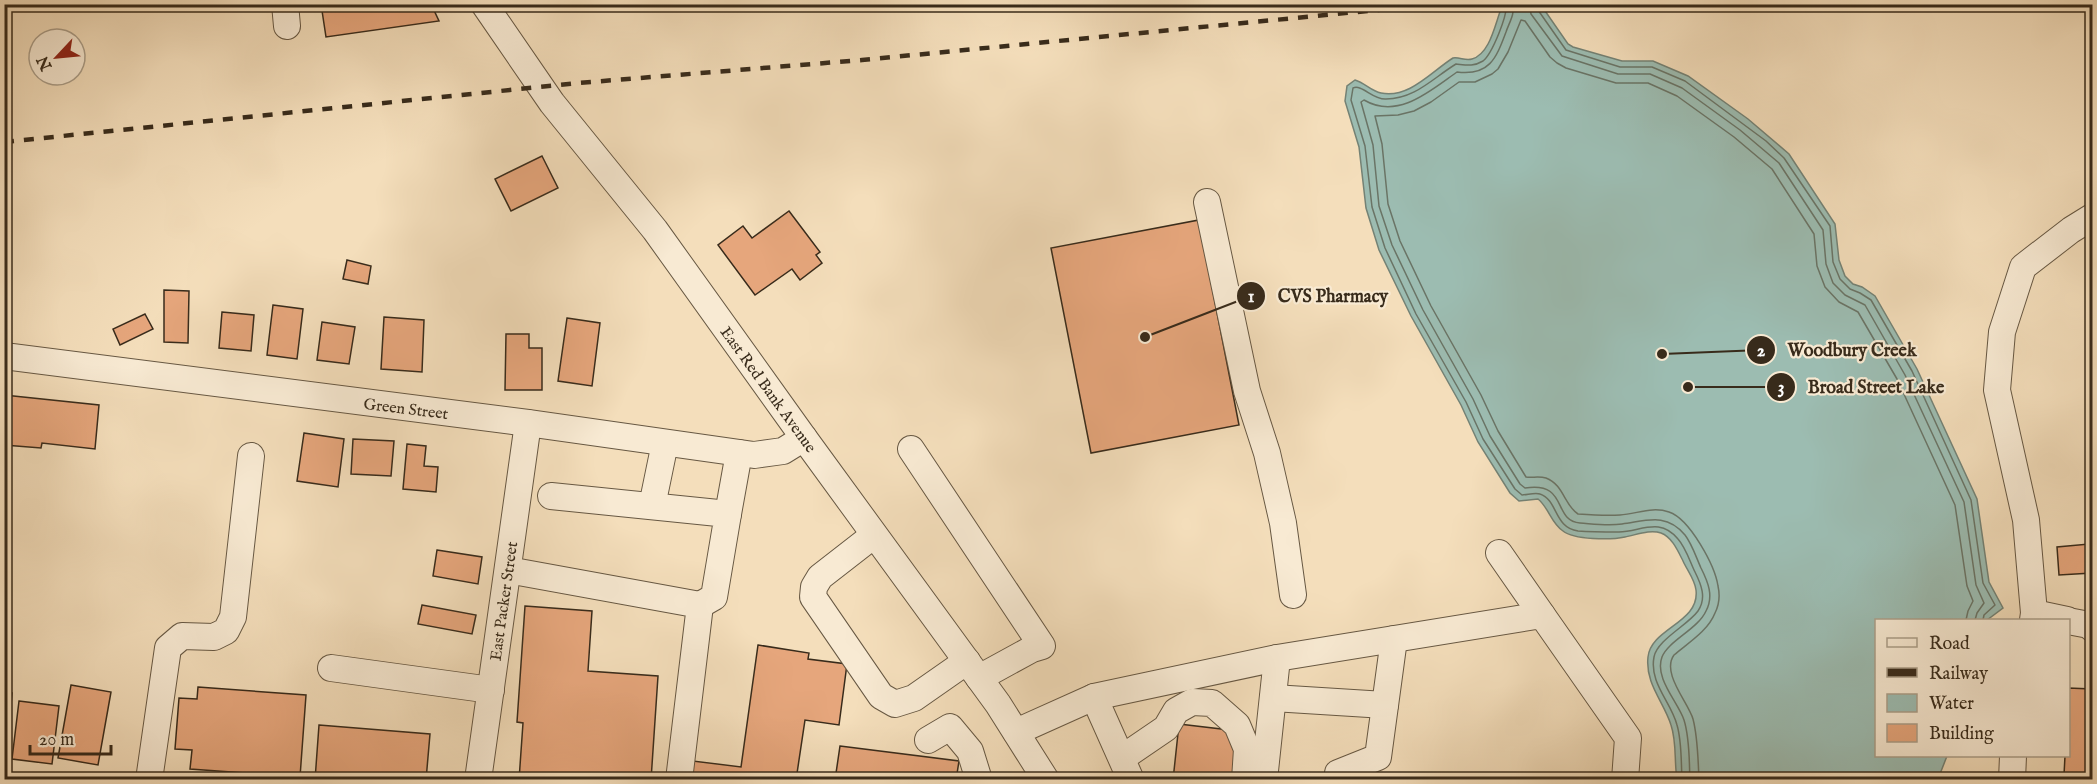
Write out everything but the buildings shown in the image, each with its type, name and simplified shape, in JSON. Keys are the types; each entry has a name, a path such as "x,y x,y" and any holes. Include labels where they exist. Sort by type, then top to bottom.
{"street":[{"name":"East Red Bank Avenue","path":"484,4 552,103 655,230 973,669 1046,780"},
{"path":"1207,202 1247,391 1267,453 1283,523 1293,595"},
{"path":"2050,619 2033,617 2026,520 1997,390 2002,332 2023,267 2092,217"},
{"name":"Green Street","path":"4,356 528,423 754,455 783,451 804,438"},
{"name":"East Packer Street","path":"478,780 528,423"},
{"path":"652,506 665,443"},
{"path":"874,535 820,577 814,587 813,597 881,696 895,704 914,698 973,669 1042,646 911,449"},
{"path":"508,570 700,605 714,597 739,453"},
{"path":"149,780 168,648 182,636 214,637 226,631 233,616 251,456"},
{"path":"551,496 728,514"},
{"path":"1499,553 1628,738 1625,780"},
{"path":"679,780 700,605"},
{"path":"1016,732 1094,697 1277,658 1542,615"},
{"path":"2070,621 2089,625 2092,628"},
{"path":"1337,780 1338,773 1378,757 1395,639"},
{"path":"1264,780 1277,658"},
{"path":"331,668 491,690"},
{"path":"1094,697 1126,769 1166,728 1176,711 1192,702 1212,704 1237,726 1247,749 1245,780"},
{"path":"1273,698 1386,705"},
{"path":"928,740 950,727 970,751 979,780"},
{"path":"2012,780 2013,757"}],"water":[{"path":"1499,5 1541,5 1568,44 1573,47 1622,61 1653,61 1688,76 1748,119 1789,154 1835,224 1839,260 1845,276 1853,284 1875,296 1917,369 1977,499 1989,582 2003,608 1988,619 1875,619 1875,757 1947,757 1938,779 1677,779 1673,732 1649,676 1648,657 1657,639 1691,610 1695,601 1694,583 1677,549 1668,538 1657,532 1611,539 1584,538 1568,534 1556,524 1538,499 1519,501 1510,493 1478,442 1461,405 1411,316 1379,250 1366,208 1359,147 1345,101 1347,86 1355,80 1374,91 1391,94 1420,83 1453,58 1472,59 1478,56 1488,45 1501,9"}],"railway":[{"path":"4,142 578,83 862,60 1439,4"}],"place":[{"name":"CVS Pharmacy","path":"1145,337"},
{"name":"Woodbury Creek","path":"1662,354"},
{"name":"Broad Street Lake","path":"1688,387"}]}
